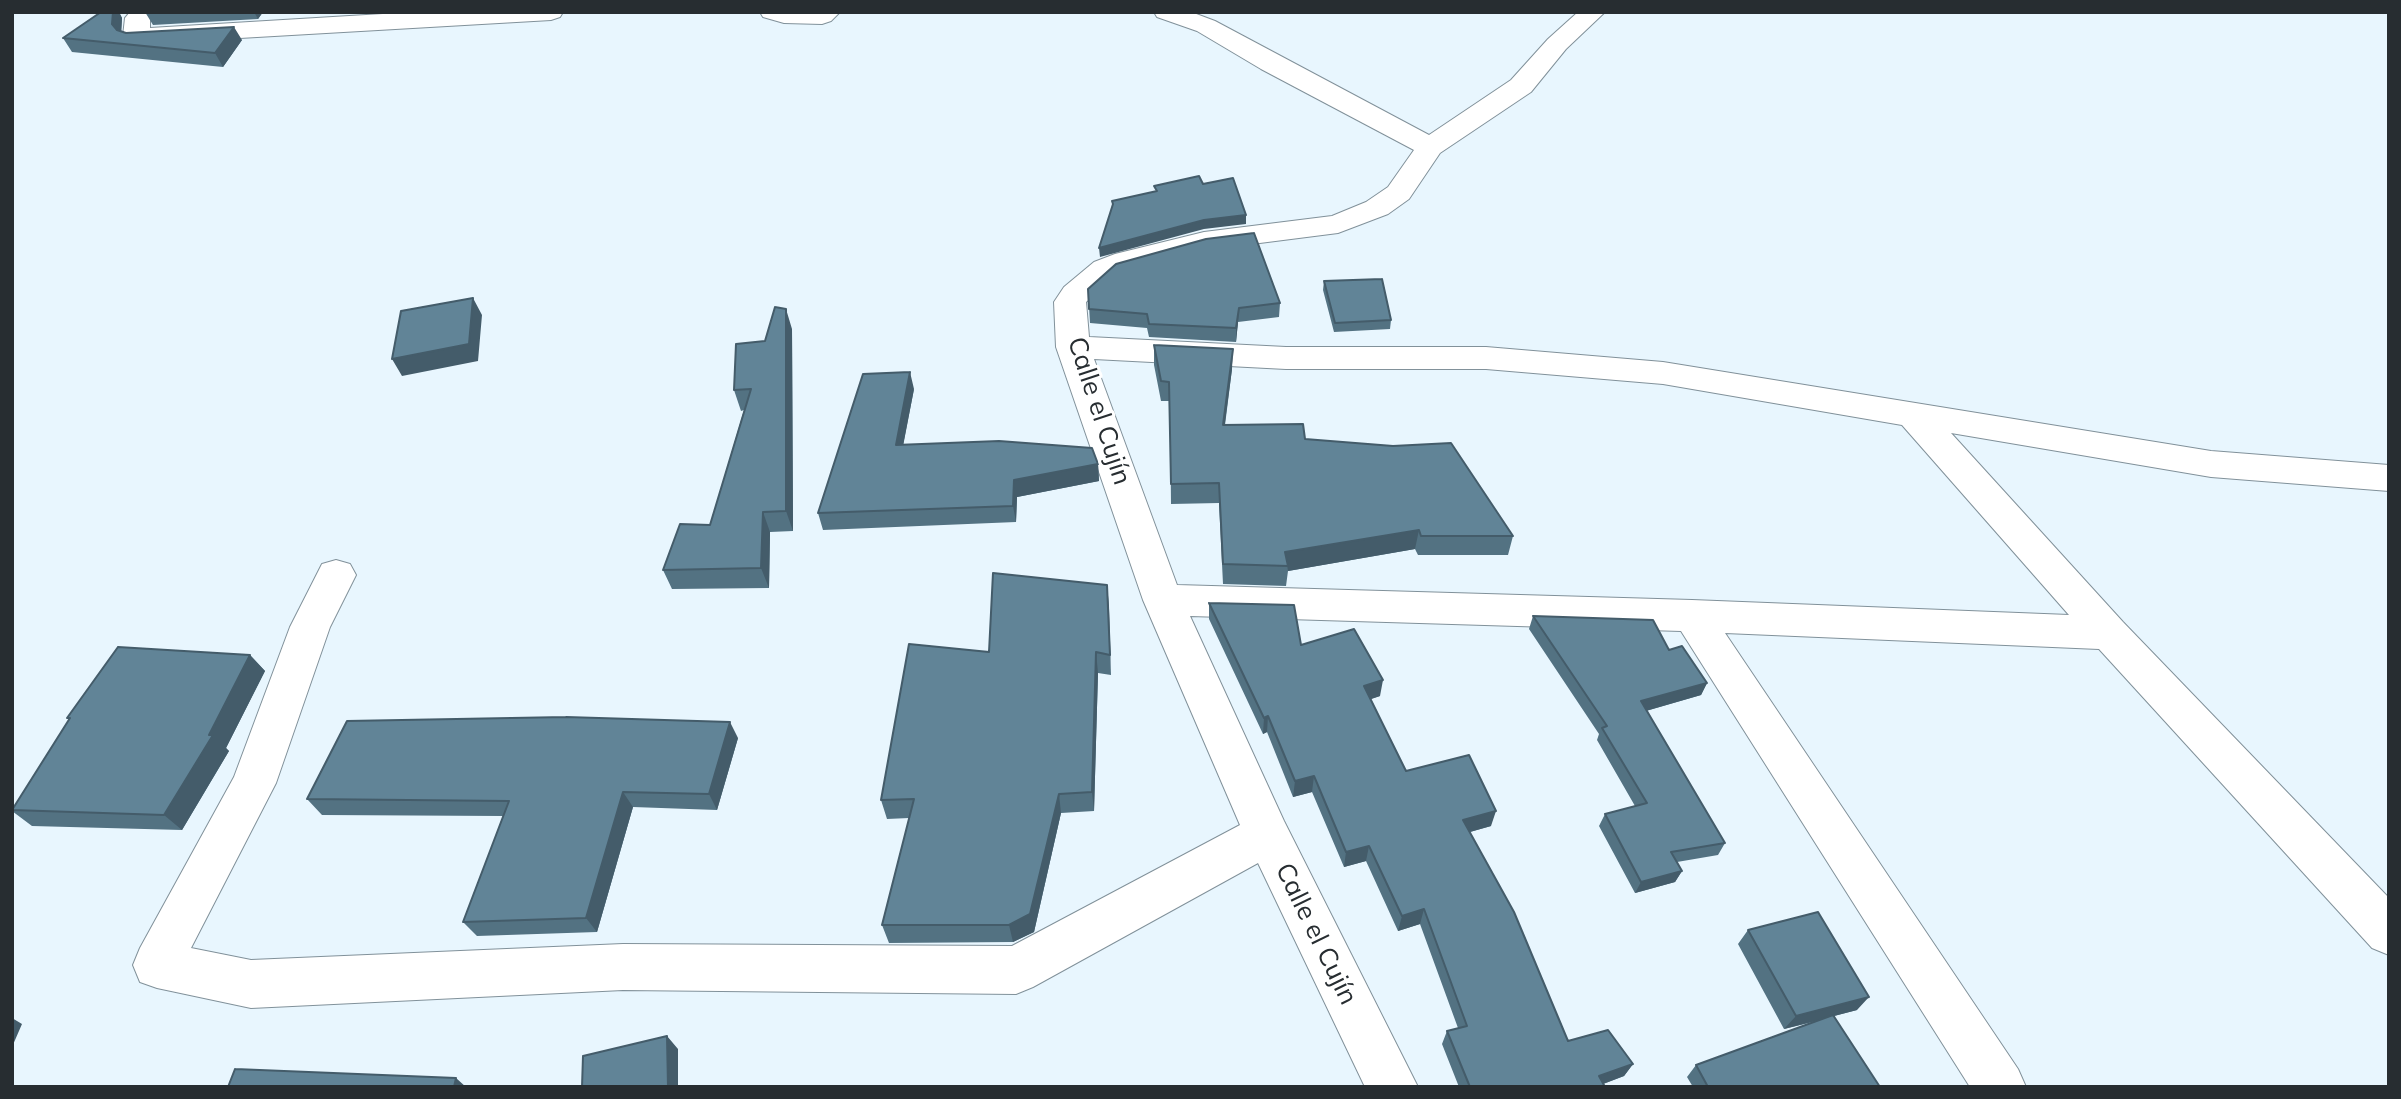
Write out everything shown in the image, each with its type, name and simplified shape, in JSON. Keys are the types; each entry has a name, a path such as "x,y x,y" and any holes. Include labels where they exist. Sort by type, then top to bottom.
{"street":[{"path":"144,12 138,18 136,36 551,12"},
{"path":"772,12 822,16 828,12"},
{"path":"1167,12 1206,26 1270,63 1430,147"},
{"name":"Calle el Cujín","path":"1392,1087 1267,834 1163,600 1073,346 1070,302 1075,294 1105,269 1204,242 1338,224 1364,214 1399,193 1430,147 1521,86 1557,44 1593,12"},
{"path":"1073,346 1286,358 1500,359 1663,373 2211,464 2389,478"},
{"path":"1912,413 2109,634 2389,932"},
{"path":"336,575 310,627 254,783 157,965 251,984 623,967 1016,970 1267,834"},
{"path":"1163,600 1692,616 2109,634"},
{"path":"1692,616 2000,1087"}],"building":[{"path":"101,12 113,12 112,24 117,30 126,33 234,27 215,53 63,38"},
{"path":"1199,176 1203,184 1233,178 1246,215 1204,220 1099,248 1112,201 1157,191 1154,186"},
{"path":"1254,233 1280,303 1239,308 1236,328 1149,324 1147,314 1089,309 1088,289 1116,264 1206,239"},
{"path":"1382,279 1391,320 1335,323 1324,281"},
{"path":"473,298 469,344 392,359 401,311"},
{"path":"775,307 786,309 786,511 763,512 761,568 663,570 680,524 710,525 751,389 734,390 736,344 765,341"},
{"path":"1154,345 1233,349 1223,425 1303,424 1305,439 1393,446 1451,443 1513,536 1421,536 1419,530 1285,552 1288,566 1223,564 1219,483 1171,484 1169,382 1161,381"},
{"path":"910,372 896,445 999,441 1092,448 1098,464 1014,480 1013,506 818,513 863,374"},
{"path":"993,573 1107,585 1110,655 1096,652 1092,792 1059,794 1030,914 1009,925 882,925 914,799 881,800 909,644 989,652"},
{"path":"1209,603 1294,605 1301,645 1354,629 1383,680 1364,686 1406,771 1469,755 1496,811 1463,820 1514,912 1568,1041 1608,1030 1633,1064 1599,1076 1605,1087 1470,1087 1447,1031 1467,1026 1424,909 1402,916 1369,846 1346,852 1314,776 1295,781 1268,716 1264,718"},
{"path":"1533,616 1653,620 1669,650 1682,646 1707,683 1641,701 1725,843 1671,852 1682,871 1641,882 1605,814 1647,803 1602,728 1607,726"},
{"path":"118,647 250,655 209,735 213,735 164,815 12,810 70,718 67,718"},
{"path":"566,717 730,722 709,794 623,792 586,918 463,922 509,801 307,799 347,721"},
{"path":"1818,912 1869,997 1796,1016 1748,930"},
{"path":"1833,1015 1880,1087 1708,1087 1696,1065"},
{"path":"667,1036 668,1087 582,1087 583,1056"},
{"path":"235,1069 456,1078 454,1087 228,1087"}]}
